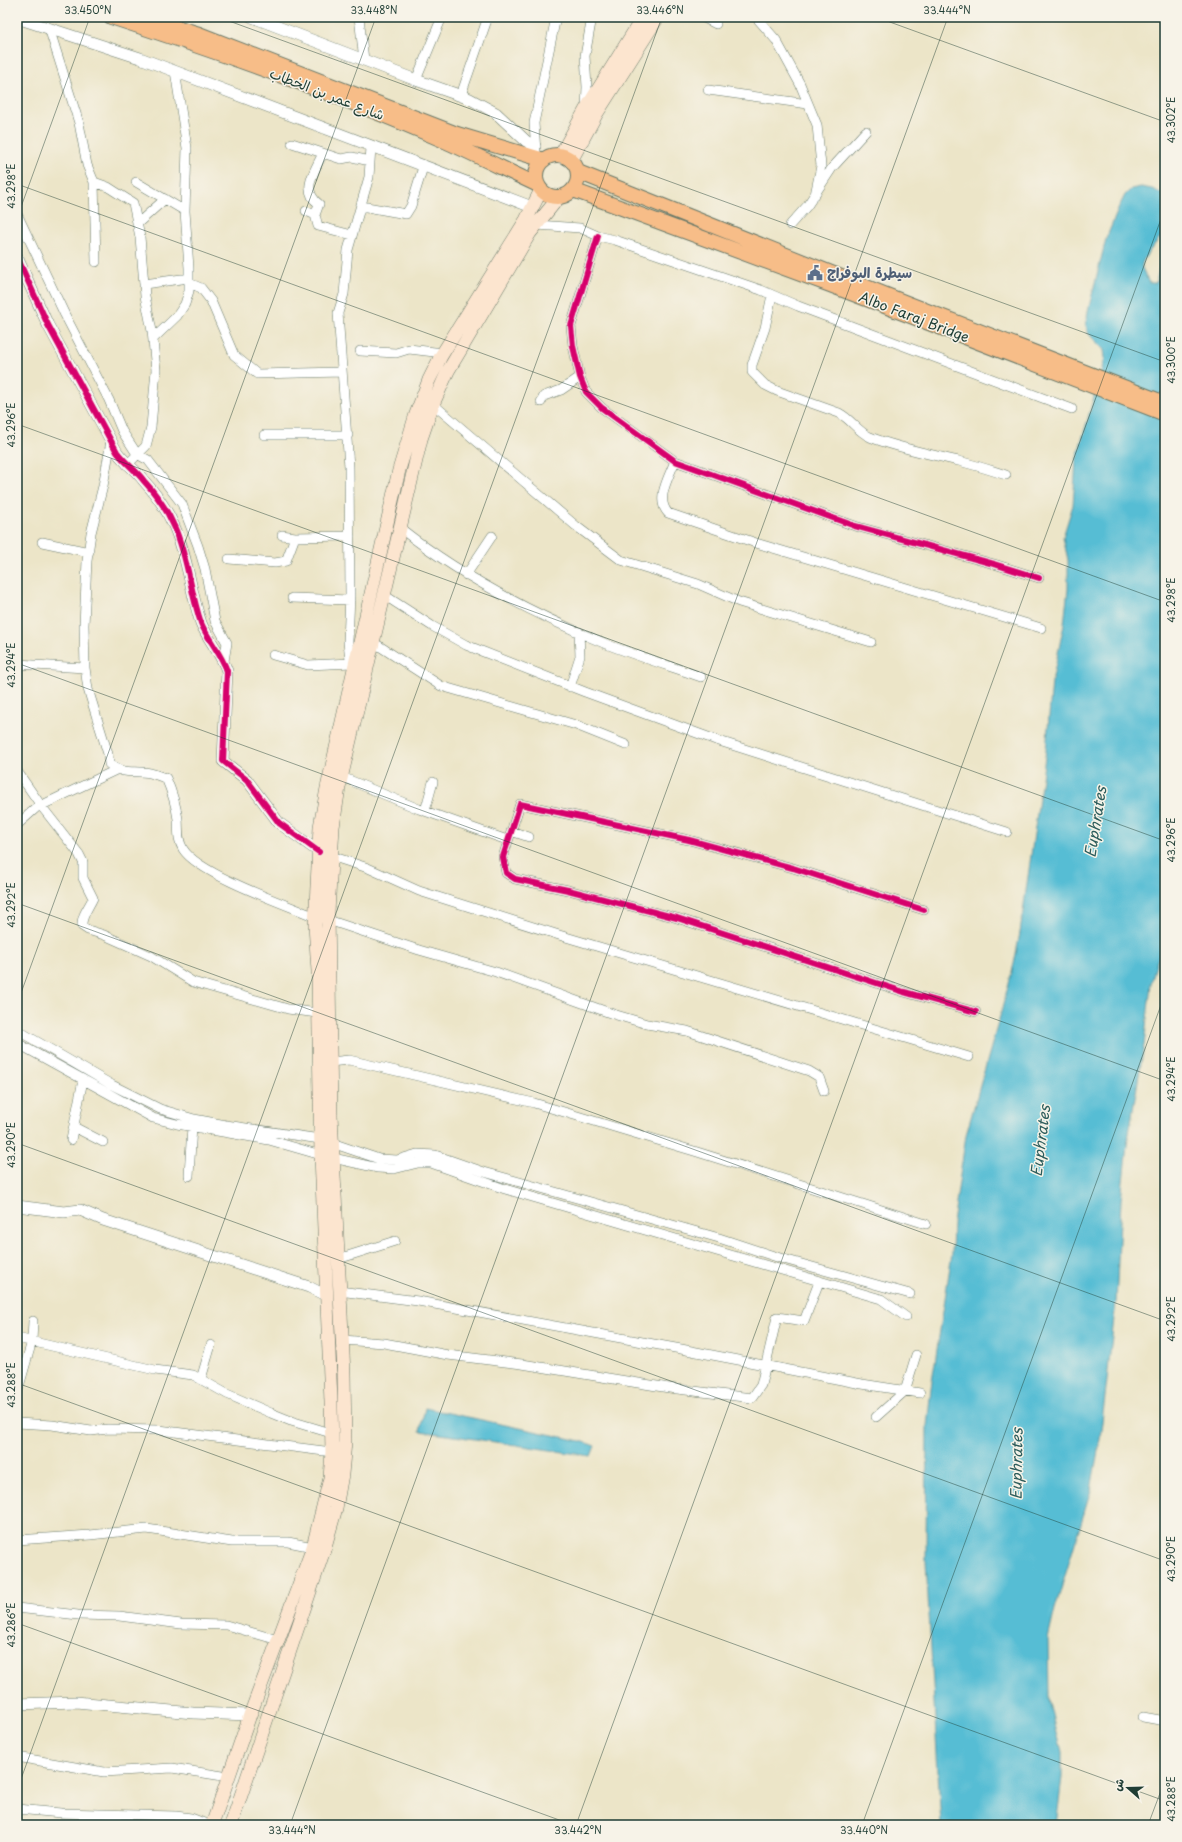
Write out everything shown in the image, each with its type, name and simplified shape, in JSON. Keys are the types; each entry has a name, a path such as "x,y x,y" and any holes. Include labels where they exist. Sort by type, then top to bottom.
{"main road":[{"name":"شارع عمر بن الخطاب","path":"111,17 222,54 395,120 448,143 540,187"},
{"name":"شارع عمر بن الخطاب","path":"143,17 199,34 457,134 538,155"},
{"path":"570,163 538,155 537,171 540,187 546,194 559,197 567,195 576,185 570,163 586,109 643,17"},
{"path":"570,163 597,113 658,17"},
{"name":"Albo Faraj Bridge","path":"570,163 960,329 1165,414"},
{"path":"325,854 333,827 342,777 352,708 353,666 399,470 429,380 443,352 526,220 540,187"},
{"name":"Albo Faraj Bridge","path":"573,190 1165,403"},
{"path":"326,1055 317,1013 325,854 320,826 352,708 373,642 421,439 433,404 448,371 530,233 559,197"},
{"path":"211,1825 250,1715 313,1547 330,1478 332,1452 333,1294 326,1141 326,1055 322,919"},
{"path":"231,1825 324,1550 336,1508 342,1474 344,1442 344,1374 342,1340 333,1294 338,1259 327,1156"},
{"path":"262,1683 278,1689"}],"street":[{"path":"252,17 416,80 470,99 496,113 526,141 538,155"},
{"path":"359,17 364,60"},
{"path":"416,80 442,17"},
{"path":"461,95 488,17"},
{"path":"538,155 534,123 556,17"},
{"path":"586,109 587,87 585,56 592,17"},
{"path":"702,17 716,24"},
{"path":"756,17 776,40 800,84 817,126 821,166 814,195"},
{"path":"17,18 175,71 423,167 532,207"},
{"path":"49,28 79,123 88,165 94,182 96,262"},
{"path":"153,339 177,316 185,304 189,281 185,211 187,148 175,71"},
{"path":"708,90 808,104"},
{"path":"790,225 807,206 832,168 866,131"},
{"path":"292,143 341,159 352,157 370,161"},
{"path":"272,655 308,665 353,666 348,642 350,600 350,536 348,435 338,313 344,294 345,265 369,177 371,147"},
{"path":"323,153 308,188 312,199 319,204 311,213 318,226 352,235"},
{"path":"362,206 406,214 411,206 423,167"},
{"path":"94,182 108,187 133,203 153,339 156,370 151,427 146,446 127,465"},
{"path":"136,182 185,211"},
{"path":"137,224 165,199"},
{"path":"17,214 65,315 109,400 122,431 137,454 148,460 182,504 198,546 215,621 226,643 224,661"},
{"path":"537,225 580,228 598,236 615,240 772,295 1072,409"},
{"path":"598,236 571,326 573,346 580,377 586,392 602,408 675,462 855,526 994,564 1039,578"},
{"path":"17,257 21,274 111,441 127,465 144,479 174,525 185,553 194,600 202,624 208,639 224,661 227,671 223,761 247,780 279,823 325,854 368,868 419,891 751,994 969,1057"},
{"path":"144,284 189,281 201,288 211,301 234,355 257,374 342,372"},
{"path":"772,295 764,328 752,365 752,372 765,385 777,391 839,413 846,417 858,431 870,437 924,454 961,462 1006,475"},
{"path":"360,351 396,353 409,349 443,352"},
{"path":"541,402 544,396 561,390 580,377"},
{"path":"433,404 576,526 621,560 698,584 739,602 872,642"},
{"path":"264,435 348,435"},
{"path":"111,441 103,486 91,533 89,552 84,625 85,668 88,689 110,764 116,770 124,772 151,773 166,778 173,793 178,819 178,838 183,849 191,859 244,887 322,919 419,950 496,972 613,1014 647,1024 687,1032 809,1071 819,1077 824,1091"},
{"path":"675,462 666,484 662,502 668,513 756,543 1041,628"},
{"path":"168,514 182,504"},
{"path":"400,528 424,547 466,575 534,612 606,644 701,677"},
{"path":"282,535 295,537 350,536"},
{"path":"466,575 492,536"},
{"path":"229,559 275,563 286,561 295,537"},
{"path":"42,542 89,552"},
{"path":"190,582 207,584"},
{"path":"384,595 432,626 466,645 570,687 716,740 1007,832"},
{"path":"292,598 350,600"},
{"path":"570,687 580,656 579,632"},
{"path":"373,642 441,686 576,725 626,745"},
{"path":"17,664 85,668"},
{"path":"17,770 42,807 79,854 83,862 83,878 93,898 82,919 82,926 151,956 193,982 288,1009 317,1013"},
{"path":"17,825 36,808 42,807 58,797 116,770"},
{"path":"342,777 425,811 508,840"},
{"path":"425,811 433,782"},
{"path":"924,910 793,868 689,840 520,804 503,857 506,873 515,879 568,890 677,918 904,992 976,1012"},
{"path":"511,831 529,836"},
{"path":"17,1030 112,1085 160,1109 194,1119 326,1141 379,1159 397,1160 417,1154 435,1155 484,1172 910,1294"},
{"path":"18,1044 153,1118 164,1122 269,1140 378,1168 394,1169 418,1163 431,1164 505,1189 881,1300 906,1317"},
{"path":"326,1055 534,1103 701,1153 926,1224"},
{"path":"71,1140 83,1080"},
{"path":"189,1176 192,1126"},
{"path":"74,1127 103,1142"},
{"path":"17,1206 64,1212 80,1210 103,1220 333,1294 418,1301 765,1366 920,1393"},
{"path":"338,1259 395,1241"},
{"path":"342,1340 384,1343 448,1355 522,1364 662,1387 752,1398 761,1385 777,1317 804,1321 819,1282"},
{"path":"18,1390 32,1342 33,1321"},
{"path":"17,1338 155,1370 193,1375 227,1394 277,1416 331,1433"},
{"path":"201,1379 211,1345"},
{"path":"876,1417 905,1391 916,1355"},
{"path":"17,1423 52,1425 91,1431 108,1429 159,1430 332,1452"},
{"path":"17,1540 147,1529 232,1542 288,1542 313,1547"},
{"path":"17,1608 78,1615 119,1616 181,1624 226,1625 278,1640"},
{"path":"17,1704 76,1702 193,1714 250,1715"},
{"path":"1143,1716 1165,1721"},
{"path":"17,1757 104,1772 172,1768 229,1777"},
{"path":"17,1809 61,1813 176,1816 191,1818 211,1825"}],"water":[{"name":"Euphrates","path":"1141,187 1152,189 1165,195 1165,233 1163,233 1146,255 1142,268 1149,283 1156,283 1165,243 1165,941 1157,961 1151,984 1144,1045 1127,1145 1121,1200 1116,1302 1100,1439 1091,1490 1055,1609 1048,1639 1049,1699 1062,1753 1062,1777 1056,1825 941,1825 926,1561 927,1426 931,1388 952,1254 953,1223 966,1135 1014,964 1020,933 1046,750 1052,682 1064,624 1068,589 1068,560 1063,537 1073,505 1076,461 1105,358 1104,350 1088,333 1086,325 1088,311 1106,239 1120,205 1125,195 1131,189"},
{"path":"425,1408 581,1441 595,1446 591,1456 420,1431"}],"cycle path":[{"path":"598,236 571,326 573,346 580,377 586,392 602,408 675,461 855,526 994,564 1039,578"},
{"path":"17,257 48,325 117,452 153,491 165,508 179,538 201,623 227,671 223,761 247,780 279,823 319,852"},
{"path":"924,910 793,868 689,840 520,804 503,857 506,873 515,879 568,890 677,918 904,992 976,1012"}],"place":[{"name":"سيطرة البوفراج","path":"815,273"}]}
